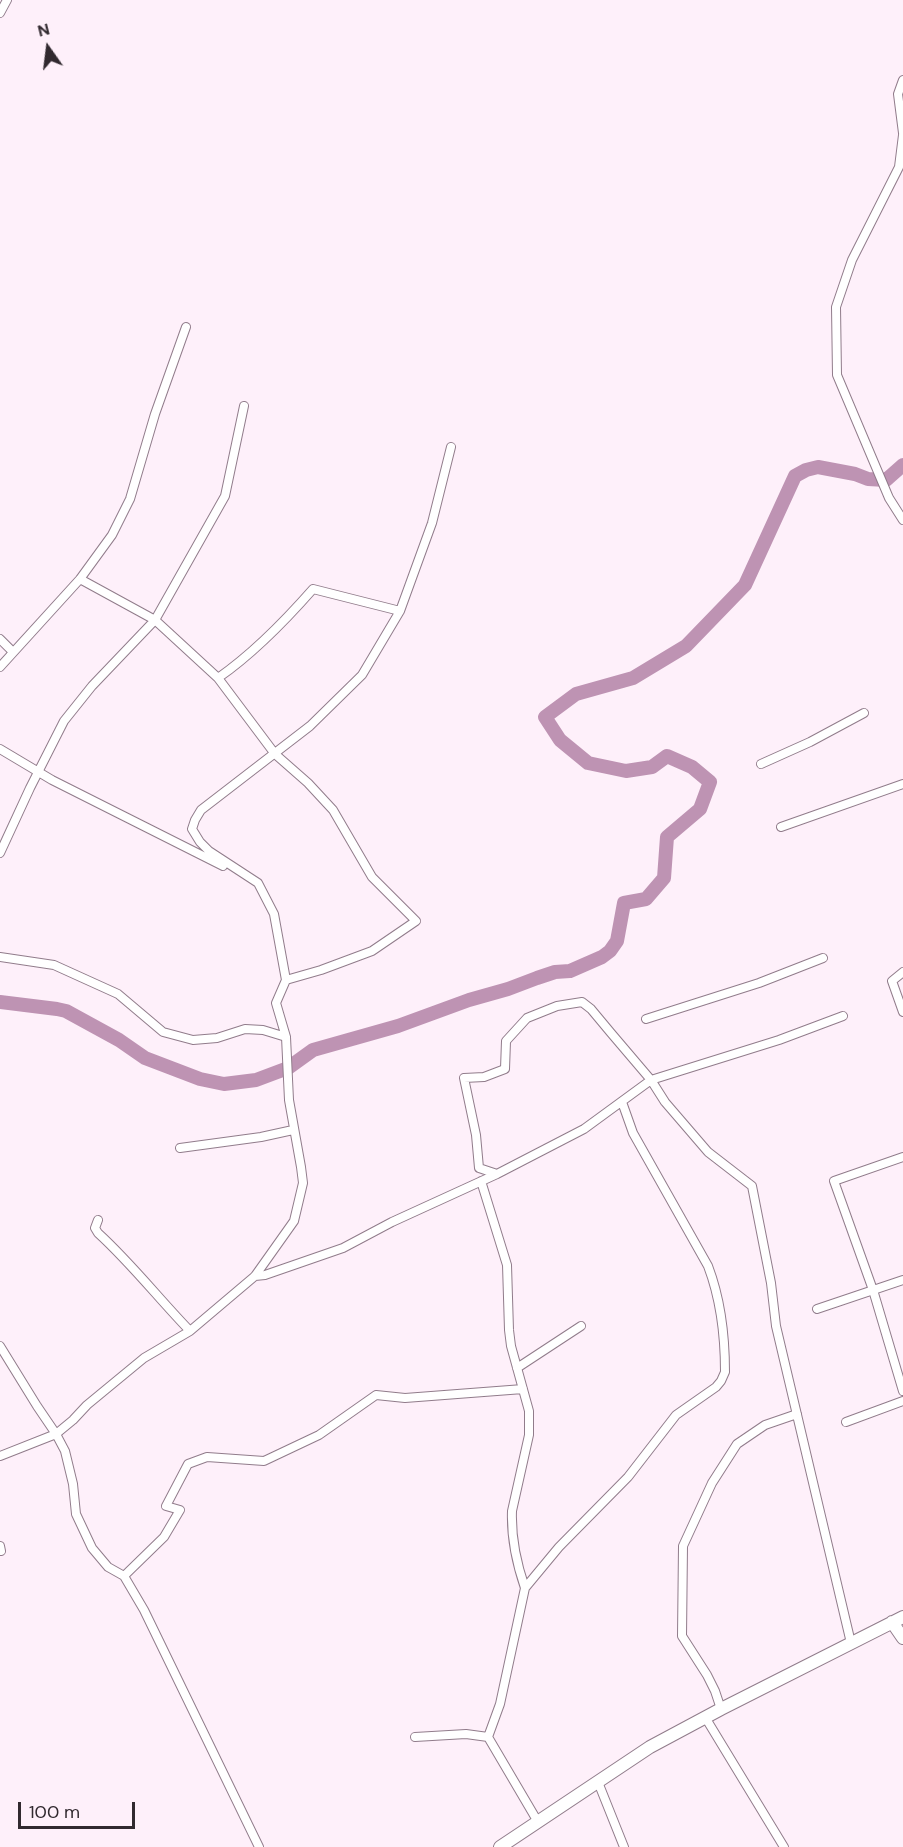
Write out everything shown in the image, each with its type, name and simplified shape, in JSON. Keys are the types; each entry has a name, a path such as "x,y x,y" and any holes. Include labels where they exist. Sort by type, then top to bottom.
{"main road":[{"path":"500,1847 650,1747 705,1717 897,1619 903,1638"}],"street":[{"path":"0,13 7,0"},
{"path":"903,80 898,94 903,134 899,167 852,260 836,307 837,375 882,481 903,520"},
{"path":"0,667 80,579 112,535 130,499 155,414 186,327"},
{"path":"0,853 64,721 92,686 155,620 225,496 244,406"},
{"path":"0,1456 56,1434 144,1358 190,1331 255,1276 289,1230 297,1213 303,1183 289,1100 286,1037 276,1003 286,980 274,914 258,883 209,852 192,829 201,810 310,726 362,675 400,611 432,523 452,447"},
{"path":"80,579 155,620 218,678 275,754 308,783 333,810 372,877 416,921 372,951 286,980"},
{"path":"218,678 240,663 275,631 313,589 400,611"},
{"path":"0,639 13,652"},
{"path":"761,764 810,742 864,713"},
{"path":"0,749 182,846 258,883"},
{"path":"781,827 903,784"},
{"path":"0,957 54,965 118,994 163,1032 193,1040 216,1038 245,1029 263,1030 286,1037"},
{"path":"646,1019 759,983 824,958"},
{"path":"903,972 892,981 903,1012"},
{"path":"497,1174 479,1168 476,1135 464,1078 484,1077 505,1069 506,1041 527,1018 557,1006 582,1002 591,1009 651,1080 665,1102 708,1152 752,1186 771,1283 776,1326 851,1643"},
{"path":"255,1276 265,1275 343,1248 497,1174 584,1129 651,1080 779,1040 843,1016"},
{"path":"488,1737 500,1704 525,1588 559,1547 628,1477 676,1415 716,1387 725,1372 721,1308 712,1275 654,1166 633,1133 622,1102"},
{"path":"180,1148 294,1130"},
{"path":"903,1157 834,1181 873,1290 903,1391"},
{"path":"481,1181 507,1265 509,1330 529,1411 530,1424 512,1511 515,1554 525,1588"},
{"path":"98,1221 95,1228 98,1233 190,1331"},
{"path":"817,1309 903,1280"},
{"path":"517,1368 581,1326"},
{"path":"0,1346 65,1451 73,1484 76,1514 92,1548 108,1568 124,1576 144,1610 259,1847"},
{"path":"124,1576 164,1537 180,1510 166,1506 188,1464 207,1457 264,1461 320,1435 376,1395 405,1398 523,1389"},
{"path":"846,1422 903,1401"},
{"path":"721,1709 707,1676 682,1636 684,1546 712,1483 736,1444 765,1425 796,1414"},
{"path":"705,1717 784,1847"},
{"path":"415,1737 466,1734 488,1737"},
{"path":"488,1737 538,1822"},
{"path":"598,1782 624,1847"}],"waterway":[{"path":"0,1002 66,1011 119,1040 145,1058 200,1079 224,1084 256,1080 288,1068 313,1050 398,1026 555,972 570,971 602,957 617,941 624,903 646,899 664,878 667,837 700,809 710,782 692,767 667,756 652,767 626,771 588,763 560,740 545,717 576,694 633,678 686,646 745,585 795,476 818,467 855,474 868,479 886,480 903,465"}]}
